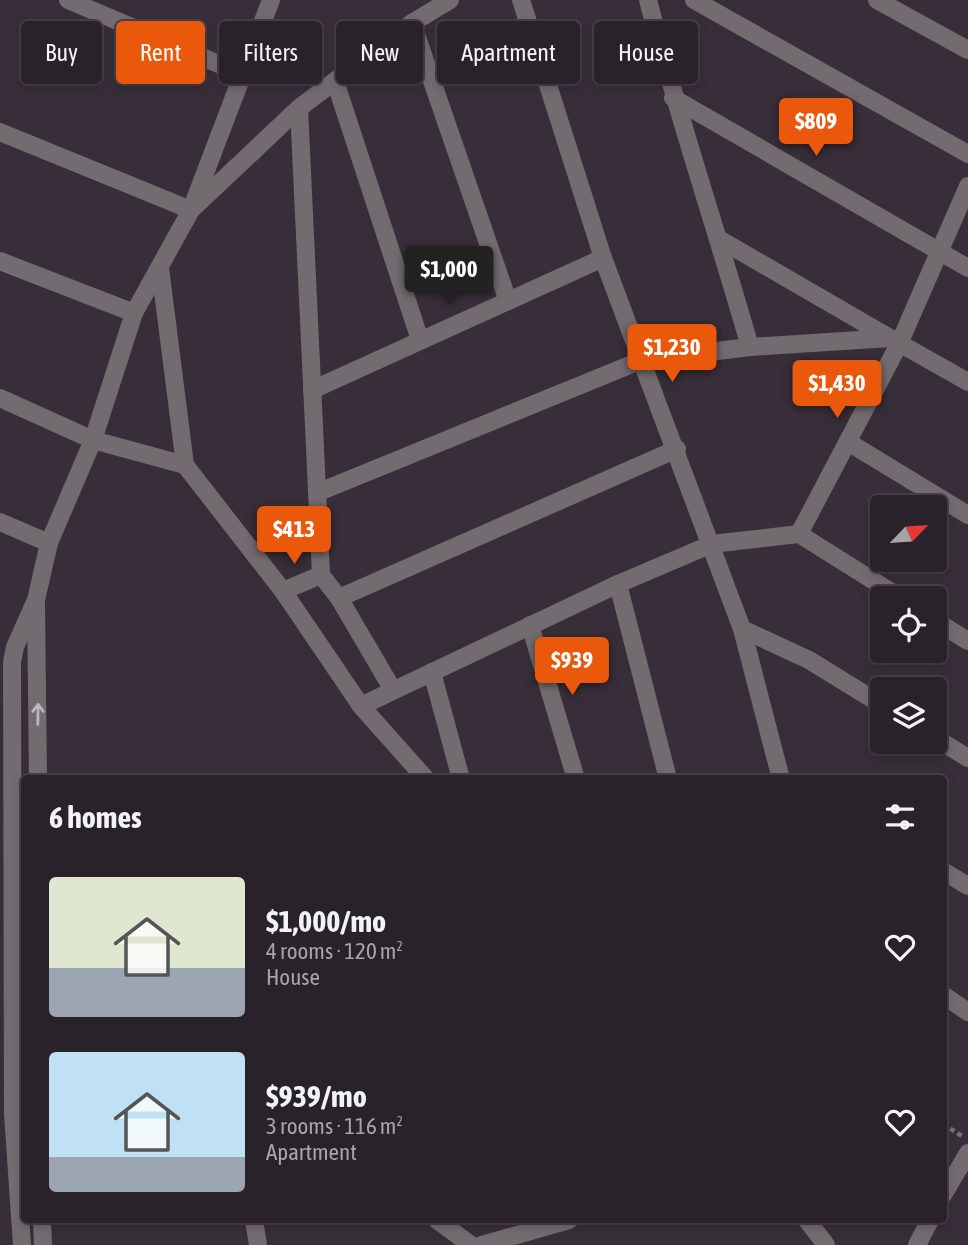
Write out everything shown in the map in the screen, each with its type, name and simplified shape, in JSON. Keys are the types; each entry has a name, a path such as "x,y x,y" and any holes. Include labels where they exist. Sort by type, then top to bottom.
{"street":[{"path":"68,0 219,64"},
{"path":"263,21 271,0"},
{"path":"415,21 450,0"},
{"path":"521,0 603,258 677,449 742,629 785,775"},
{"path":"648,0 673,98 719,239 750,347"},
{"path":"694,0 968,154"},
{"path":"877,0 968,50"},
{"path":"423,55 508,301"},
{"path":"191,209 299,108 335,81 420,340"},
{"path":"38,775 39,650 36,600 49,543 93,440 134,313 191,209 239,84"},
{"path":"673,98 968,268"},
{"path":"299,108 321,575 339,598 393,690"},
{"path":"0,132 191,209"},
{"path":"799,534 848,442 940,252 968,186"},
{"path":"719,239 968,382"},
{"path":"312,390 603,258"},
{"path":"0,261 134,313"},
{"path":"160,268 184,464 284,592 361,706 422,775"},
{"path":"319,492 642,360 750,347 895,341"},
{"path":"0,398 93,440 184,464"},
{"path":"848,442 968,515"},
{"path":"339,598 677,449"},
{"path":"0,522 49,543"},
{"path":"361,706 618,584 712,544 799,534 882,586"},
{"path":"284,592 321,575"},
{"path":"618,584 667,775"},
{"path":"22,1245 6,1113 20,986 7,860 7,648 36,600"},
{"path":"530,625 575,775"},
{"path":"947,628 968,641"},
{"path":"742,629 809,660 870,698"},
{"path":"7,648 39,650"},
{"path":"432,672 460,775"},
{"path":"947,745 968,758"},
{"path":"947,873 968,886"},
{"path":"947,998 968,1012"},
{"path":"947,1188 968,1153"},
{"path":"42,1223 43,1245"},
{"path":"254,1223 258,1245"},
{"path":"441,1223 471,1245"},
{"path":"482,1245 559,1223"},
{"path":"809,1223 827,1245"},
{"path":"917,1245 928,1223"}],"path":[{"path":"947,1127 968,1141"}]}
